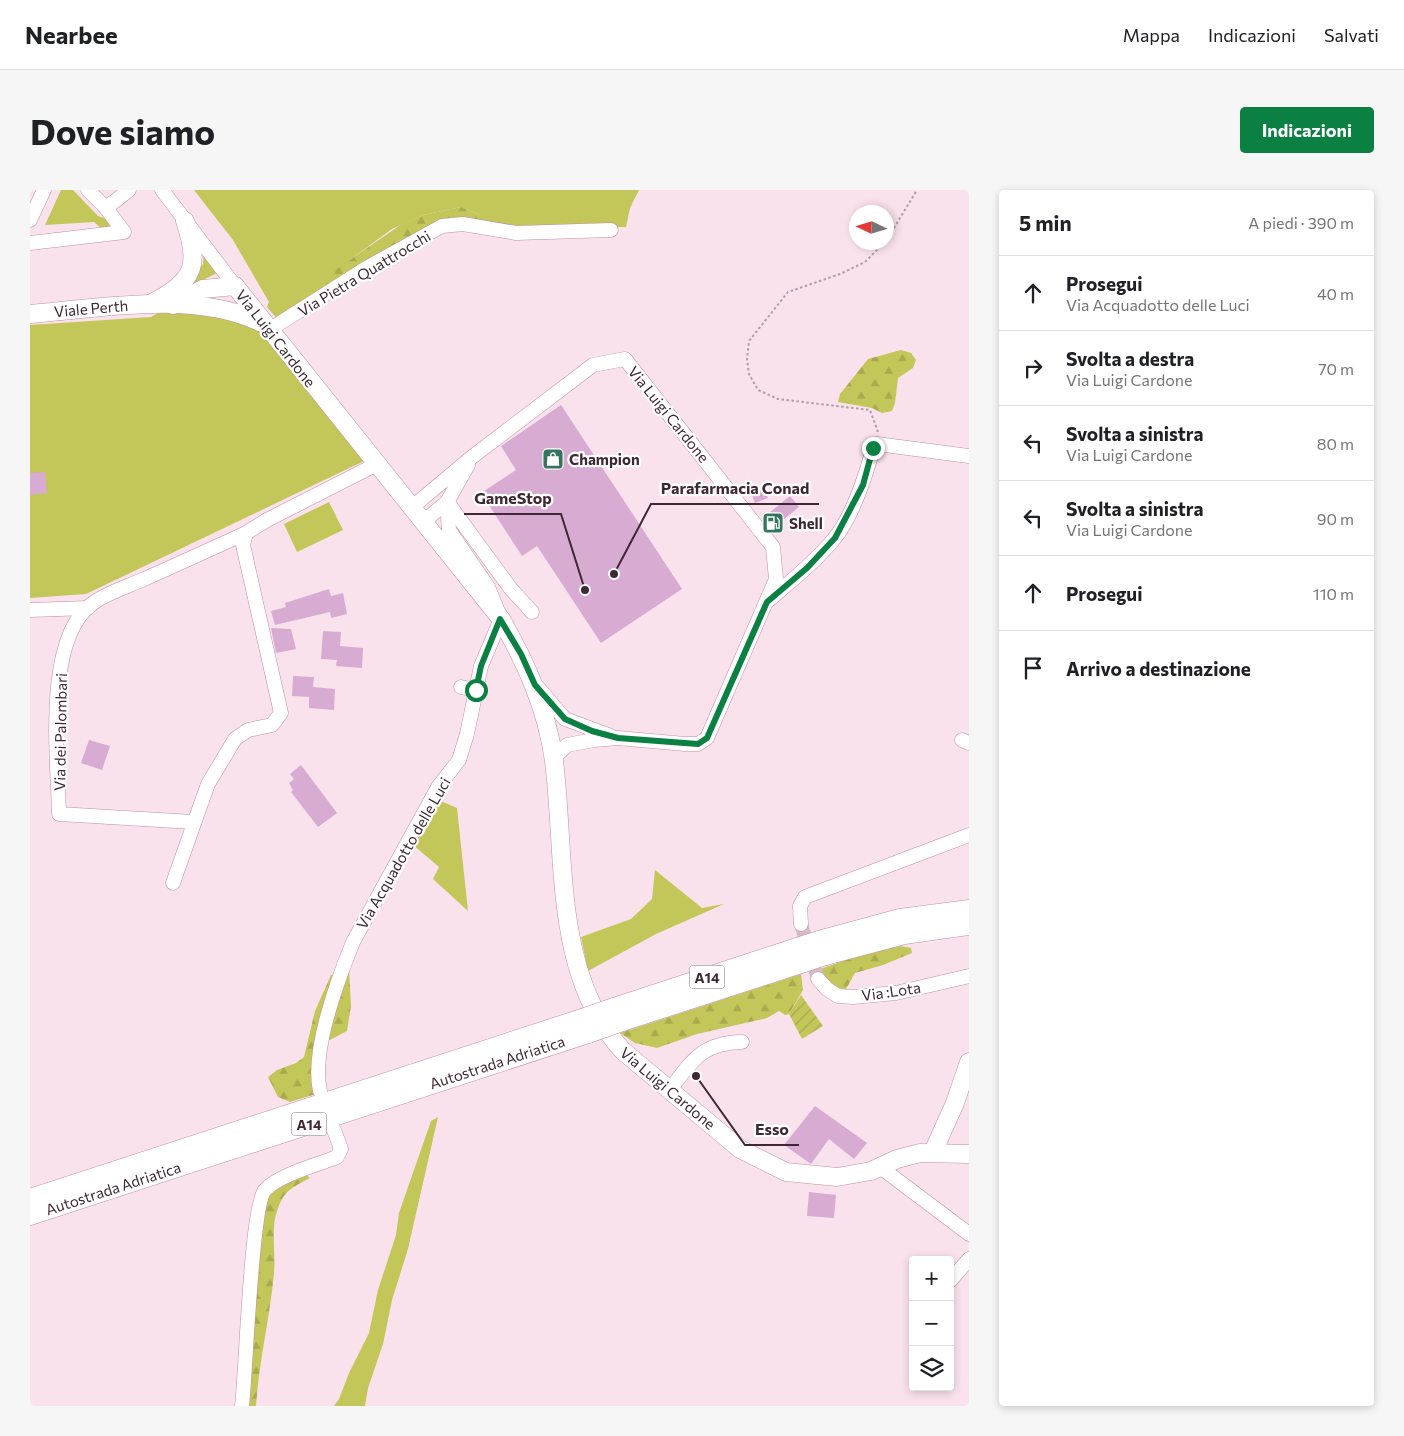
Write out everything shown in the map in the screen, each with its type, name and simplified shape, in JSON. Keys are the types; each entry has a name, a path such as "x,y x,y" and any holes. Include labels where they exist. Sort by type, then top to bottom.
{"highway":[{"name":"Autostrada Adriatica","path":"30,1215 585,1026 802,955 900,919 969,910"},
{"name":"Autostrada Adriatica","path":"822,948 969,925"},
{"name":"Autostrada Adriatica","path":"30,1199 585,1026"}],"main road":[{"name":"Viale Perth","path":"152,304 175,292 194,261 194,246 185,221"},
{"name":"Viale Perth","path":"204,307 229,295 236,286"},
{"path":"172,305 203,289 236,286"},
{"name":"Via Luigi Cardone","path":"236,286 500,619 521,654 535,685 554,759 568,914 583,986 610,1038 623,1052 740,1149 786,1172 837,1178 880,1167 897,1159 932,1152 969,1154"},
{"name":"Viale Perth","path":"30,314 152,304 172,305 204,307 244,314 267,327"},
{"path":"932,1152 969,1062"}],"street":[{"path":"30,220 44,190"},
{"path":"30,243 124,232 106,208 88,190"},
{"path":"106,208 129,190"},
{"name":"Via Luigi Cardone","path":"162,190 236,286"},
{"name":"Via Pietra Quattrocchi","path":"267,327 442,226 463,224 516,233 611,230"},
{"name":"Via Luigi Cardone","path":"411,508 472,457 593,365 624,359 773,547 776,580 707,738 698,744 686,744 593,736 562,727 547,732"},
{"path":"767,602 807,568 835,538 863,485 875,446 892,444 969,456"},
{"name":"Via Luigi Cardone","path":"423,522 447,502 472,457"},
{"name":"Via dei Palombari","path":"193,822 59,814 57,691 66,642 74,626 93,603 246,533 266,520 377,464"},
{"path":"447,502 511,589 532,612"},
{"name":"Via Luigi Cardone","path":"447,502 449,530 488,587 500,619"},
{"path":"173,883 208,784 235,739 248,730 272,725 281,713 244,545 246,533"},
{"path":"30,610 88,608"},
{"name":"Via Acquadotto delle Luci","path":"320,1091 318,1082 320,1051 343,966 353,942 438,787 459,760 481,666 500,619"},
{"name":"Via Luigi Cardone","path":"535,685 565,719 593,736"},
{"path":"462,687 476,690"},
{"name":"Via Luigi Cardone","path":"554,759 567,744 593,736"},
{"path":"801,924 800,906 805,897 969,835"},
{"name":"Via :Lota","path":"818,979 827,989 838,996 853,997 896,993 969,976"},
{"path":"670,1091 696,1055 709,1047 724,1042 742,1042"},
{"path":"242,1406 257,1225 263,1192 273,1183 337,1157 341,1149 334,1130"},
{"path":"880,1167 969,1234"},
{"path":"954,1276 969,1259"}],"path":[{"path":"894,228 916,190"},
{"path":"875,446 878,428 870,410 778,400 758,390 749,374 747,359 749,341 788,292 840,274 865,262 878,250"}],"green space":[{"path":"61,190 73,190 98,216 107,219 110,226 103,230 94,222 45,225"},
{"path":"194,190 639,190 630,208 626,227 516,229 479,225 480,215 461,207 423,215 392,229 348,261 328,289 278,320 267,307 269,302 233,240"},
{"path":"461,207 480,215 483,222 449,222 328,289 326,284 329,274 402,224 423,215"},
{"path":"204,250 217,273 185,289 203,264"},
{"path":"172,305 258,321 364,461 86,594 30,598 30,325 151,317"},
{"path":"901,350 911,353 916,360 913,368 898,378 895,403 892,411 882,413 872,408 838,402 840,394 868,359"},
{"path":"329,502 343,530 297,552 284,524"},
{"path":"436,799 457,808 468,911 433,879 439,867 412,844"},
{"path":"655,870 702,908 724,904 656,934 588,971 581,937 631,919 652,899"},
{"path":"900,946 911,948 912,953 883,965 855,973 846,989 837,988 829,984 817,970 855,957"},
{"path":"349,969 351,1006 347,1031 324,1043 319,1093 290,1102 278,1097 268,1077 277,1070 296,1063 304,1057 315,1011 331,975"},
{"path":"801,974 803,990 789,1014 785,1015 779,1011 767,1018 697,1034 657,1048 635,1043 620,1033"},
{"path":"801,995 823,1026 802,1039 789,1014"},
{"path":"438,1117 408,1249 392,1300 383,1344 368,1388 365,1406 334,1406 369,1333 378,1290 396,1235 399,1213 431,1121"},
{"path":"305,1174 310,1178 287,1193 278,1208 274,1224 274,1273 256,1406 246,1406 262,1210 273,1185"}],"building":[{"path":"561,405 682,589 601,643 537,546 522,556 481,493 516,470 501,446"},
{"path":"45,472 47,493 30,495 30,473"},
{"path":"764,488 768,498 755,503 751,493"},
{"path":"790,496 799,507 778,524 769,513"},
{"path":"329,589 331,596 343,593 347,614 331,618 330,612 275,625 271,611 286,607 285,603"},
{"path":"271,628 291,629 296,649 276,653"},
{"path":"323,631 341,632 340,646 363,648 362,668 336,666 337,660 321,659"},
{"path":"293,676 314,677 313,687 335,689 334,710 309,708 309,697 292,696"},
{"path":"89,740 110,746 102,770 81,763"},
{"path":"301,765 337,813 318,827 291,792 293,790 289,783 294,779 290,774"},
{"path":"815,1106 867,1143 854,1159 829,1139 811,1164 784,1145"},
{"path":"809,1192 836,1195 834,1218 807,1216"}],"tunnel":[{"path":"801,924 818,979"}],"place":[{"name":"Champion","path":"553,459"},
{"name":"Shell","path":"773,523"},
{"name":"Parafarmacia Conad","path":"614,574"},
{"name":"GameStop","path":"585,590"},
{"name":"Esso","path":"696,1076"}],"route":[{"path":"476,690 481,666 500,619 521,654 535,685 565,719 592,731 618,738 698,744 707,738 767,602 807,568 835,538 863,485 873,448"}]}
